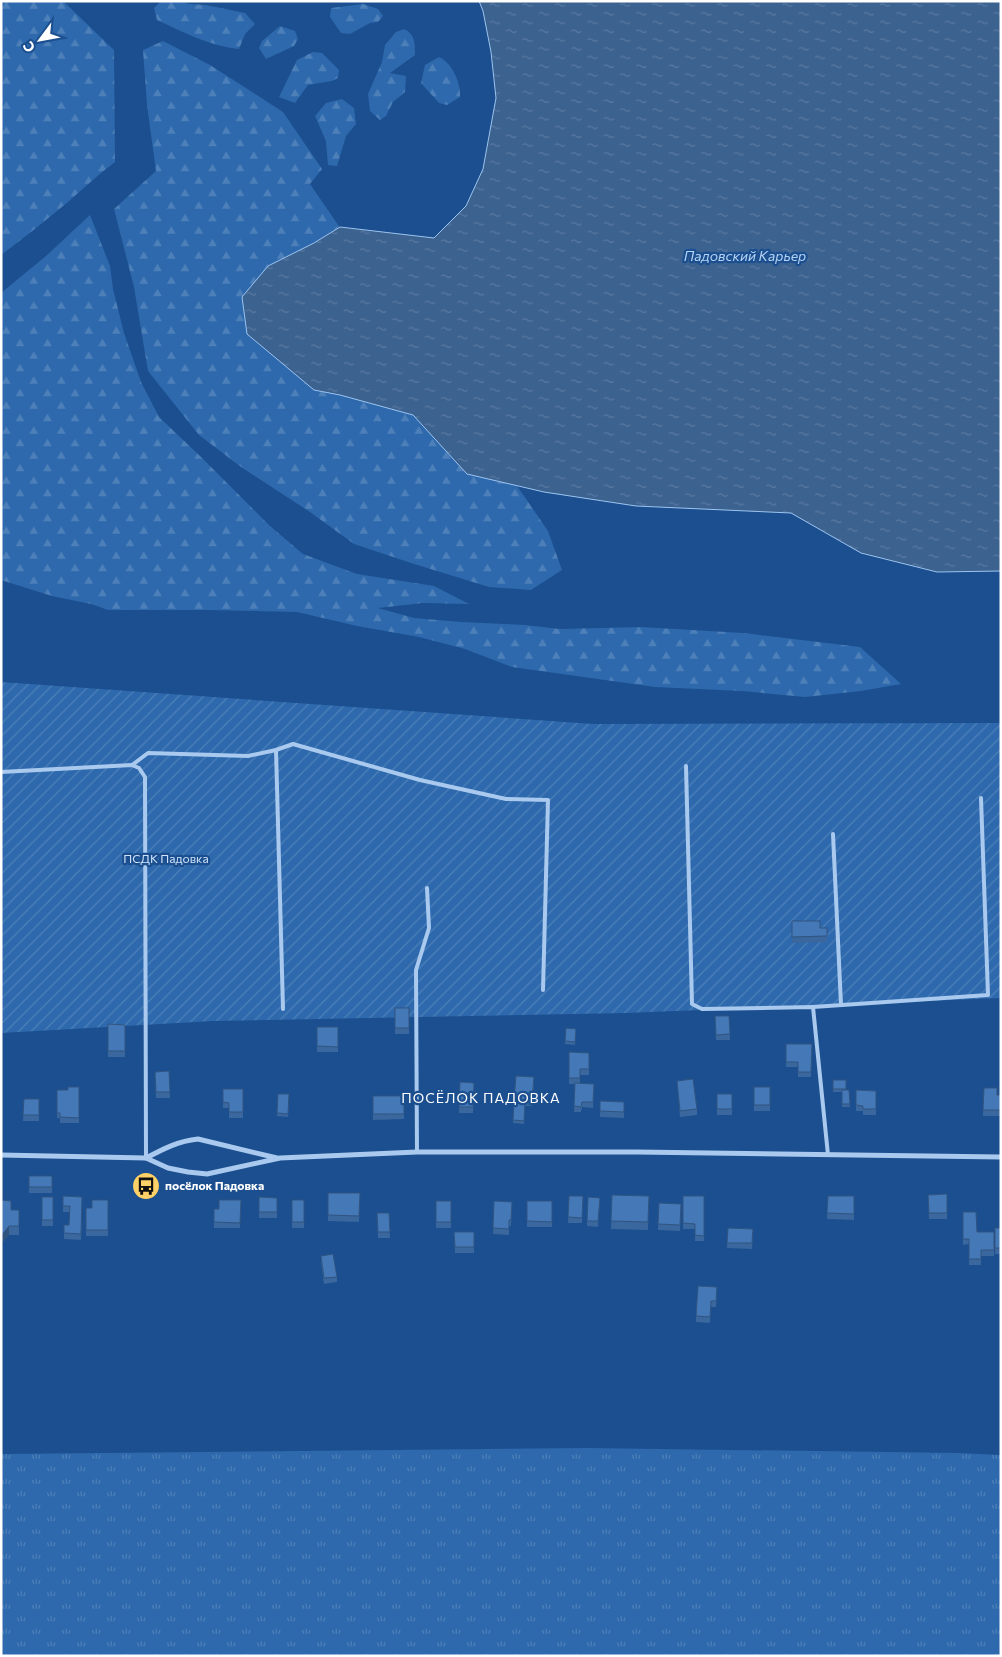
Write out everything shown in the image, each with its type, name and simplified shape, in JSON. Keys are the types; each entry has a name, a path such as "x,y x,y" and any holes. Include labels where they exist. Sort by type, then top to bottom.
{"street":[{"path":"146,1158 172,1144 198,1139 280,1158"},
{"path":"1,1155 146,1158 168,1168 207,1174 280,1158 417,1152 637,1152 1001,1157"}],"lane":[{"path":"132,765 148,753 248,756 293,744 420,780 506,800 548,800 542,990"},
{"path":"276,750 283,1009"},
{"path":"1,772 132,765 139,768 145,777 146,1158"},
{"path":"686,766 692,1004 702,1010 813,1007 988,995 982,798"},
{"path":"833,834 841,1005"},
{"path":"417,1152 416,970 429,928 427,888"},
{"path":"813,1007 828,1155"}],"green space":[{"path":"1,1 63,1 114,50 115,162 27,236 1,255"},
{"path":"163,1 181,1 245,13 255,24 245,34 239,49 218,45 157,20 154,8"},
{"path":"363,4 378,9 383,16 378,22 370,23 350,34 341,33 330,17 331,8"},
{"path":"280,26 295,31 298,39 294,46 266,59 259,48 262,41"},
{"path":"404,29 412,36 415,55 390,73 406,76 405,92 393,102 386,116 380,120 370,111 368,94 382,62 385,45 396,32"},
{"path":"163,41 210,65 283,112 322,169 310,184 548,531 562,570 531,590 489,587 354,544 310,512 241,467 199,435 148,371 134,287 114,209 156,171 147,105 143,50"},
{"path":"313,52 322,53 339,70 338,78 332,81 308,85 295,103 279,97 297,60"},
{"path":"439,57 448,64 455,74 460,92 460,97 447,105 439,103 421,83 425,65"},
{"path":"342,99 354,108 356,124 346,136 337,166 328,165 326,141 315,116 326,103"},
{"path":"90,215 110,266 113,289 124,333 141,382 159,417 270,526 303,554 357,574 434,586 469,604 423,603 378,608 414,618 461,622 525,625 560,629 641,627 743,633 860,647 901,684 861,691 805,697 742,691 655,687 512,667 465,649 419,637 357,626 297,612 108,610 91,604 52,596 1,580 1,293 46,256"},
{"name":"ПСДК Падовка","path":"1,682 593,724 1001,723 1001,998 626,1013 213,1021 1,1033"},
{"path":"588,1448 1001,1455 1001,1656 1,1656 1,1454"}],"water":[{"name":"Падовский Карьер","path":"479,1 1001,1 1001,571 937,572 861,553 791,513 636,506 544,492 467,474 413,415 340,395 314,390 247,334 242,297 268,266 314,243 340,227 434,238 466,206 483,169 496,98 491,52 483,11"}],"building":[{"path":"792,921 820,921 820,928 827,928 827,936 792,937"},
{"path":"395,1008 409,1008 409,1028 395,1028"},
{"path":"715,1016 729,1016 730,1034 716,1035"},
{"path":"108,1024 125,1025 125,1051 108,1051"},
{"path":"317,1027 338,1027 338,1047 317,1046"},
{"path":"566,1028 576,1029 575,1042 565,1041"},
{"path":"786,1044 812,1044 811,1072 798,1072 798,1062 786,1062"},
{"path":"569,1052 589,1053 589,1069 580,1069 580,1078 569,1078"},
{"path":"169,1071 170,1092 156,1092 155,1072"},
{"path":"516,1076 534,1077 532,1100 514,1099"},
{"path":"693,1079 697,1109 680,1111 677,1081"},
{"path":"833,1080 846,1080 846,1089 833,1089"},
{"path":"460,1082 474,1083 473,1107 459,1107"},
{"path":"575,1083 594,1084 593,1102 582,1102 581,1107 574,1106"},
{"path":"68,1087 79,1087 79,1118 60,1117 60,1113 57,1113 57,1090 68,1090"},
{"path":"754,1087 770,1087 770,1105 754,1105"},
{"path":"984,1088 997,1088 997,1095 1001,1095 1001,1110 983,1110"},
{"path":"223,1089 243,1089 243,1112 229,1112 229,1103 223,1102"},
{"path":"842,1090 849,1090 850,1104 842,1104"},
{"path":"856,1090 876,1091 876,1109 863,1109 863,1106 856,1105"},
{"path":"278,1094 289,1094 288,1114 277,1113"},
{"path":"717,1094 732,1094 732,1109 717,1109"},
{"path":"373,1096 404,1096 404,1114 373,1114"},
{"path":"24,1099 39,1099 39,1115 23,1115"},
{"path":"600,1101 624,1102 624,1112 600,1111"},
{"path":"514,1103 525,1103 524,1121 513,1120"},
{"path":"29,1176 52,1176 52,1187 29,1187"},
{"path":"328,1193 360,1193 359,1216 328,1215"},
{"path":"947,1194 947,1213 929,1213 928,1195"},
{"path":"612,1195 649,1196 648,1222 611,1221"},
{"path":"63,1196 82,1197 81,1234 64,1233 64,1225 69,1225 70,1206 63,1206"},
{"path":"569,1196 583,1196 582,1218 568,1217"},
{"path":"683,1196 704,1196 704,1236 695,1235 695,1224 683,1223"},
{"path":"828,1196 854,1196 854,1214 827,1213"},
{"path":"42,1197 53,1197 53,1220 42,1220"},
{"path":"259,1197 277,1198 277,1212 259,1212"},
{"path":"588,1197 600,1198 598,1221 587,1221"},
{"path":"1,1200 11,1201 11,1210 19,1210 19,1226 9,1226 2,1235 1,1235"},
{"path":"92,1200 108,1200 108,1230 86,1230 86,1208 92,1208"},
{"path":"219,1200 241,1200 240,1223 214,1222 214,1209 219,1209"},
{"path":"292,1200 304,1200 304,1222 292,1222"},
{"path":"436,1201 451,1201 451,1222 436,1222"},
{"path":"494,1201 512,1202 509,1229 493,1228"},
{"path":"527,1201 552,1201 552,1222 527,1221"},
{"path":"659,1203 681,1204 680,1225 658,1224"},
{"path":"963,1212 976,1212 977,1232 994,1232 994,1250 981,1250 981,1259 969,1259 969,1239 963,1239"},
{"path":"377,1213 389,1213 390,1232 378,1232"},
{"path":"728,1228 753,1229 752,1243 727,1243"},
{"path":"995,1228 1001,1228 1001,1248 995,1248"},
{"path":"454,1232 474,1232 474,1247 455,1247"},
{"path":"333,1254 337,1277 324,1278 321,1256"},
{"path":"698,1286 717,1287 716,1301 711,1301 710,1317 696,1316"}],"place":[{"name":"посёлок Падовка","path":"146,1186"}],"district":[{"name":"ПОСЁЛОК ПАДОВКА","path":"481,1098"}]}
